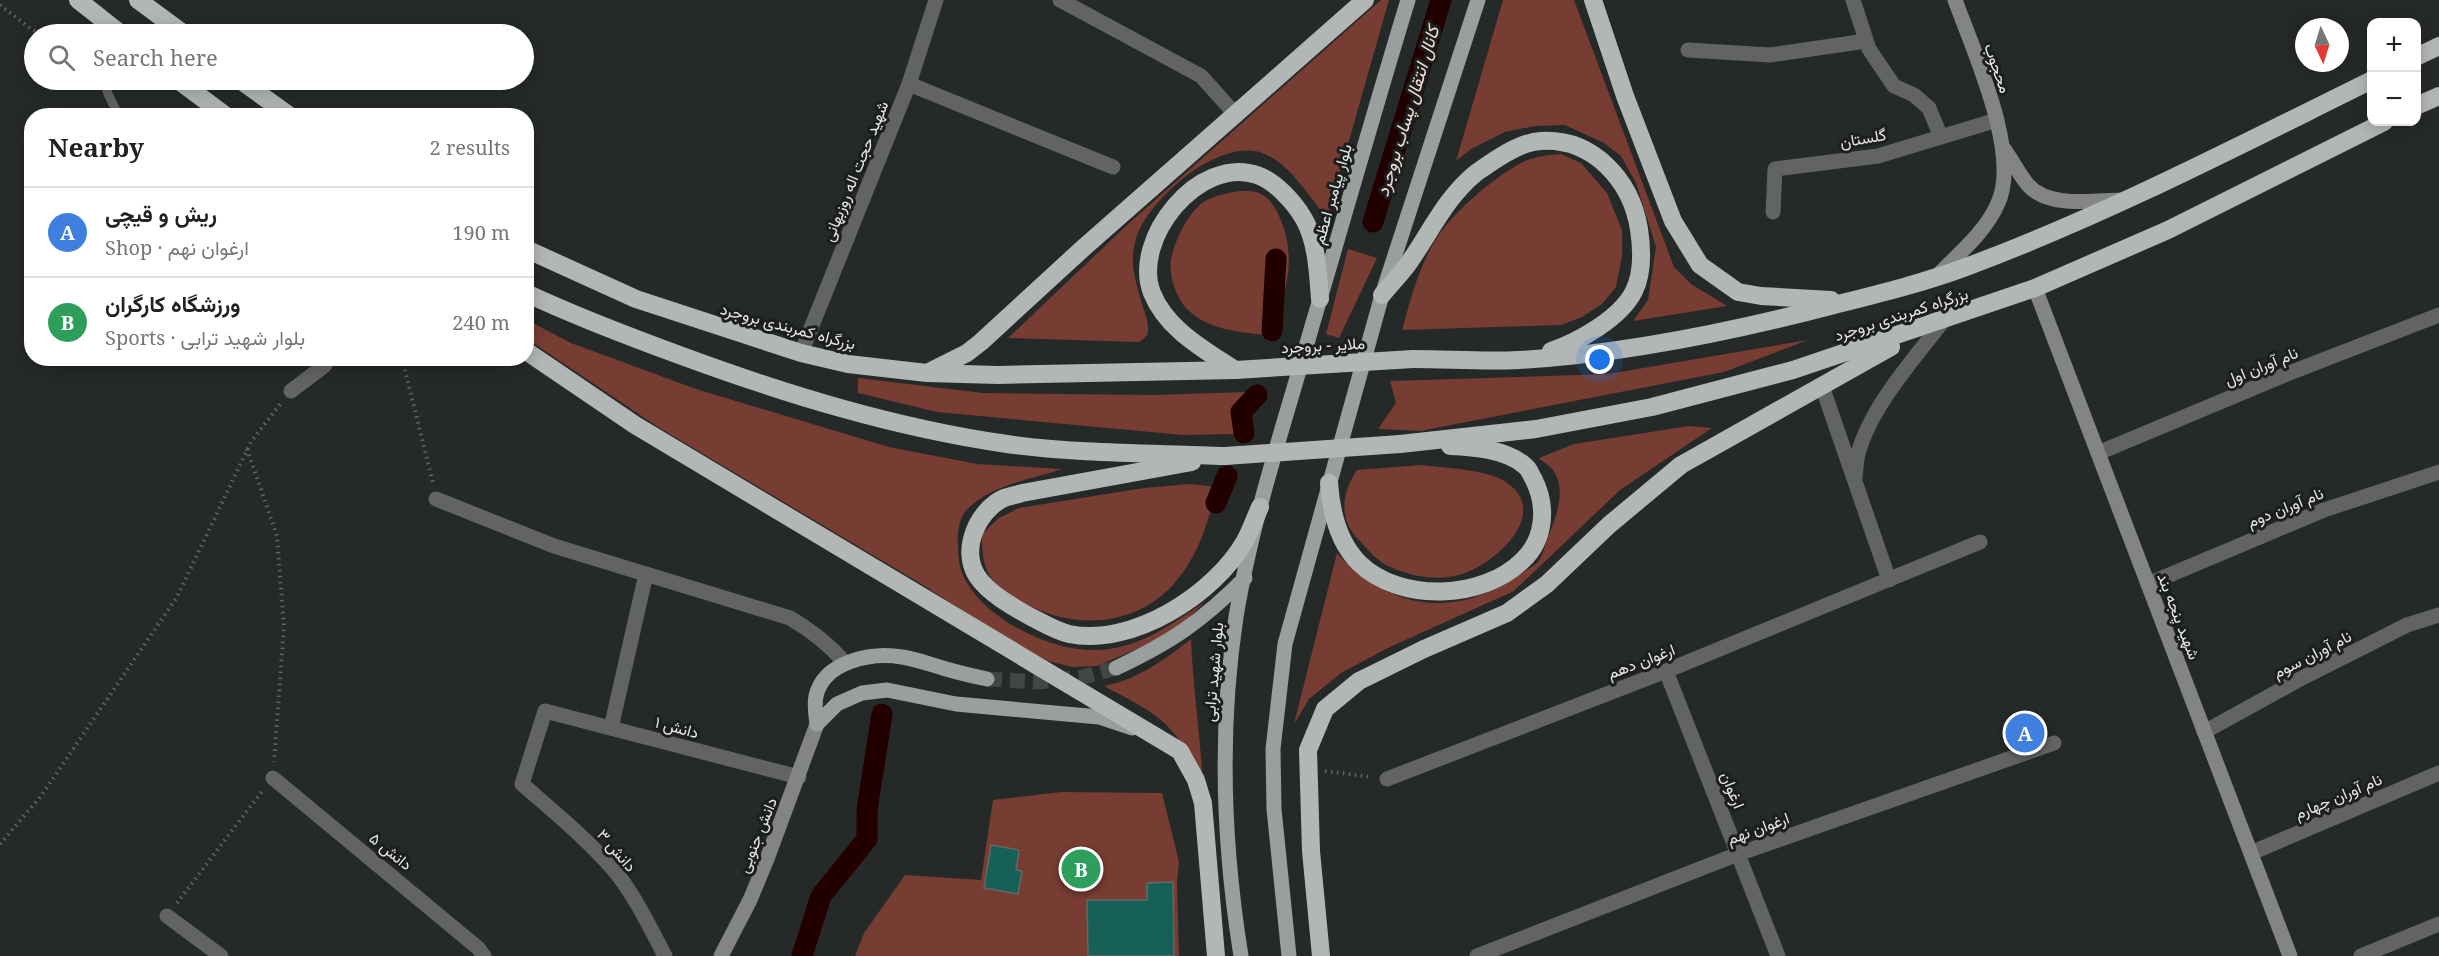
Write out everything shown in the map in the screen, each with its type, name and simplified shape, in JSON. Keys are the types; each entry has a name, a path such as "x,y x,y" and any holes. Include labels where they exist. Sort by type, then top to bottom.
{"highway":[{"path":"78,0 99,24"},
{"path":"138,0 170,24"},
{"path":"927,373 967,353 981,342 1080,251 1365,0"},
{"path":"1593,0 1625,96 1673,221 1700,265 1738,292 1761,296 1832,300 1883,293"},
{"path":"2421,55 2439,46"},
{"name":"بزرگراه کمربندی بروجرد","path":"1413,359 1519,360 1643,347 1782,319 1935,278 1967,267 2126,200 2228,153 2367,83"},
{"path":"191,90 216,108"},
{"path":"254,90 279,108"},
{"path":"2421,104 2439,96"},
{"name":"بزرگراه کمربندی بروجرد","path":"1400,444 1536,429 1652,406 1793,370 2035,288 2168,230 2376,126"},
{"path":"1382,295 1407,265 1447,204 1475,174 1519,148 1539,141 1561,142 1581,148 1601,159 1631,197 1640,237 1641,262 1638,280 1634,292 1624,305 1605,322 1582,337 1554,350 1519,360"},
{"path":"1235,370 1184,334 1163,313 1153,295 1148,279 1151,245 1178,202 1191,190 1217,176 1235,173 1258,175 1279,189 1304,219 1312,242 1320,299"},
{"name":"بزرگراه کمربندی بروجرد","path":"534,253 636,299 801,353 848,364 927,373 998,375 1235,370"},
{"path":"534,296 620,333 747,380 842,409 943,433 1009,444 1225,456"},
{"path":"1322,956 1311,851 1308,750 1325,709 1359,681 1424,649 1507,613 1547,584 1609,525 1681,465 1872,356 1944,320"},
{"path":"534,356 635,425 1172,744 1185,758 1196,780 1203,803 1216,956"},
{"name":"ملایر - بروجرد","path":"1235,370 1413,359"},
{"path":"1260,507 1245,541 1211,582 1158,619 1130,630 1100,637 1068,633 1020,611 991,590 976,575 971,556 971,538 979,522 991,507 1004,498 1022,493 1225,456 1400,444 1456,446 1496,452 1526,466 1540,493 1543,518 1537,543 1523,561 1504,574 1480,585 1452,591 1404,587 1380,578 1359,563 1344,543 1335,521 1329,483"}],"main road":[{"name":"بلوار پیامبر اعظم","path":"1292,398 1408,0"},
{"path":"1289,956 1274,809 1273,749 1285,644 1382,295 1478,0"},
{"name":"بلوار شهید ترابی","path":"1241,956 1227,837 1225,746 1230,664 1260,507 1292,398"},
{"path":"1116,668 1158,648 1190,628 1245,579"},
{"path":"817,724 815,707 817,694 828,676 845,663 872,657 902,657 987,679"},
{"path":"817,724 829,710 844,700 862,693 887,690 956,704 1099,717 1172,744"}],"street":[{"name":"شهید حجت اله روزبهانی","path":"801,353 909,84 936,0"},
{"path":"1060,0 1201,75 1236,115"},
{"path":"1853,0 1869,49 1894,86 1914,95 1929,108 1941,137"},
{"name":"محجوب","path":"1955,0 1997,120 2004,148"},
{"path":"1688,50 1770,55 1866,40"},
{"path":"909,84 1113,167"},
{"name":"گلستان","path":"1773,212 1775,169 1878,156 1997,120"},
{"path":"2004,148 2027,184 2038,194 2071,201 2126,200"},
{"path":"1935,278 1977,234 1998,204 2003,191 2004,148"},
{"name":"شهید پنجه بند","path":"2035,288 2290,956"},
{"name":"نام آوران اول","path":"2098,453 2287,374 2439,315"},
{"path":"1854,484 1858,455 1872,422 1895,384 1944,320"},
{"path":"291,391 324,366"},
{"path":"1822,386 1889,580"},
{"name":"نام آوران دوم","path":"2148,584 2324,510 2439,472"},
{"path":"436,499 554,546 790,618 831,646 845,663"},
{"name":"ارغوان دهم","path":"1387,778 1666,671 1980,542"},
{"path":"611,728 646,574"},
{"name":"نام آوران سوم","path":"2204,732 2302,678 2407,625 2439,615"},
{"name":"ارغوان","path":"1666,671 1778,956"},
{"name":"دانش ۱","path":"522,784 545,711 799,777"},
{"name":"دانش جنوبی","path":"722,956 750,900 799,777 817,724"},
{"name":"ارغوان نهم","path":"1477,956 1738,854 2054,743"},
{"name":"نام آوران چهارم","path":"2250,853 2439,773"},
{"name":"دانش ۵","path":"273,778 396,878 478,948 484,956"},
{"name":"دانش ۳","path":"522,784 563,819 614,870 650,926 665,956"},
{"path":"167,916 221,956"},
{"path":"2361,956 2439,924"}],"lane":[{"path":"107,90 115,108"}],"path":[{"path":"0,5 24,24"},
{"path":"404,366 436,499"},
{"path":"0,844 41,796 177,597 247,449 291,391"},
{"path":"167,916 273,778 284,627 277,536 247,449"},
{"path":"1308,769 1387,778"}],"shaded area":[{"path":"1381,0 1389,0 1327,218 1300,184 1276,160 1267,155 1249,151 1230,153 1209,161 1189,174 1155,206 1143,223 1136,239 1133,266 1148,327 1143,339 1139,342 1008,338 1127,225"},
{"path":"1503,0 1574,0 1674,267 1691,284 1727,306 1633,321 1648,300 1656,247 1636,183 1621,156 1604,143 1565,125 1535,126 1505,132 1471,149 1456,161"},
{"path":"1561,154 1581,163 1607,193 1622,230 1622,256 1616,287 1602,304 1582,317 1561,325 1402,330 1416,282 1431,247 1445,226 1478,194 1514,167 1534,158"},
{"path":"1240,191 1252,191 1266,197 1276,209 1285,231 1288,247 1288,277 1280,307 1266,335 1225,329 1196,317 1180,300 1171,272 1171,259 1176,243 1193,212 1209,199"},
{"path":"1348,249 1377,258 1339,338 1326,334"},
{"path":"534,324 571,343 696,389 889,447 977,464 1062,469 1010,485 985,496 964,513 959,528 960,564 963,575 972,590 1000,617 1036,637 1055,644 1091,650 1123,646 1152,635 1206,601 1182,624 1144,646 1097,666 1072,667 1048,661 1003,637 923,585 658,427 534,344"},
{"path":"1808,340 1724,372 1420,431 1378,429 1396,403 1390,381 1608,374"},
{"path":"858,378 983,393 1153,395 1248,392 1232,412 1237,434 1183,435 937,412 858,393"},
{"path":"1689,426 1712,428 1620,490 1514,591 1390,647 1341,673 1309,699 1294,724 1337,553 1356,572 1377,586 1399,596 1422,602 1445,603 1468,599 1492,591 1538,562 1557,512 1560,495 1557,478 1553,470 1539,458 1574,444"},
{"path":"1421,465 1488,474 1506,482 1519,494 1523,508 1521,522 1514,536 1503,549 1475,568 1462,574 1443,578 1423,577 1404,572 1386,565 1370,552 1350,529 1347,521 1344,504 1352,478 1357,470"},
{"path":"1190,484 1218,487 1206,527 1196,551 1182,574 1156,600 1139,610 1120,617 1101,620 1062,617 1042,611 1015,598 998,585 988,573 983,556 982,534 999,518 1019,508 1144,488"},
{"path":"1191,639 1203,789 1185,750 1167,725 1142,706 1104,686 1140,674"},
{"path":"1061,792 1162,793 1179,862 1177,882 1179,956 855,956 864,933 905,875 981,880 993,800"}],"building":[{"path":"991,845 1019,850 1016,870 1022,871 1018,894 984,888"},
{"path":"1173,882 1174,956 1088,956 1087,900 1147,900 1147,883"}],"waterway":[{"name":"کانال انتقال پساب بروجرد","path":"1373,222 1441,0"},
{"name":"کانال انتقال پساب بروجرد","path":"1272,331 1276,259"},
{"name":"کانال انتقال پساب بروجرد","path":"1244,433 1241,412 1257,395"},
{"name":"کانال انتقال پساب بروجرد","path":"1216,503 1227,476"},
{"name":"کانال انتقال پساب بروجرد","path":"802,956 821,896 867,839 867,810 882,714"}],"tunnel":[{"path":"987,679 1038,682 1083,677 1116,668"}],"place":[{"name":"ریش و قیچی","path":"2025,733"},
{"name":"ورزشگاه کارگران","path":"1081,869"}]}
